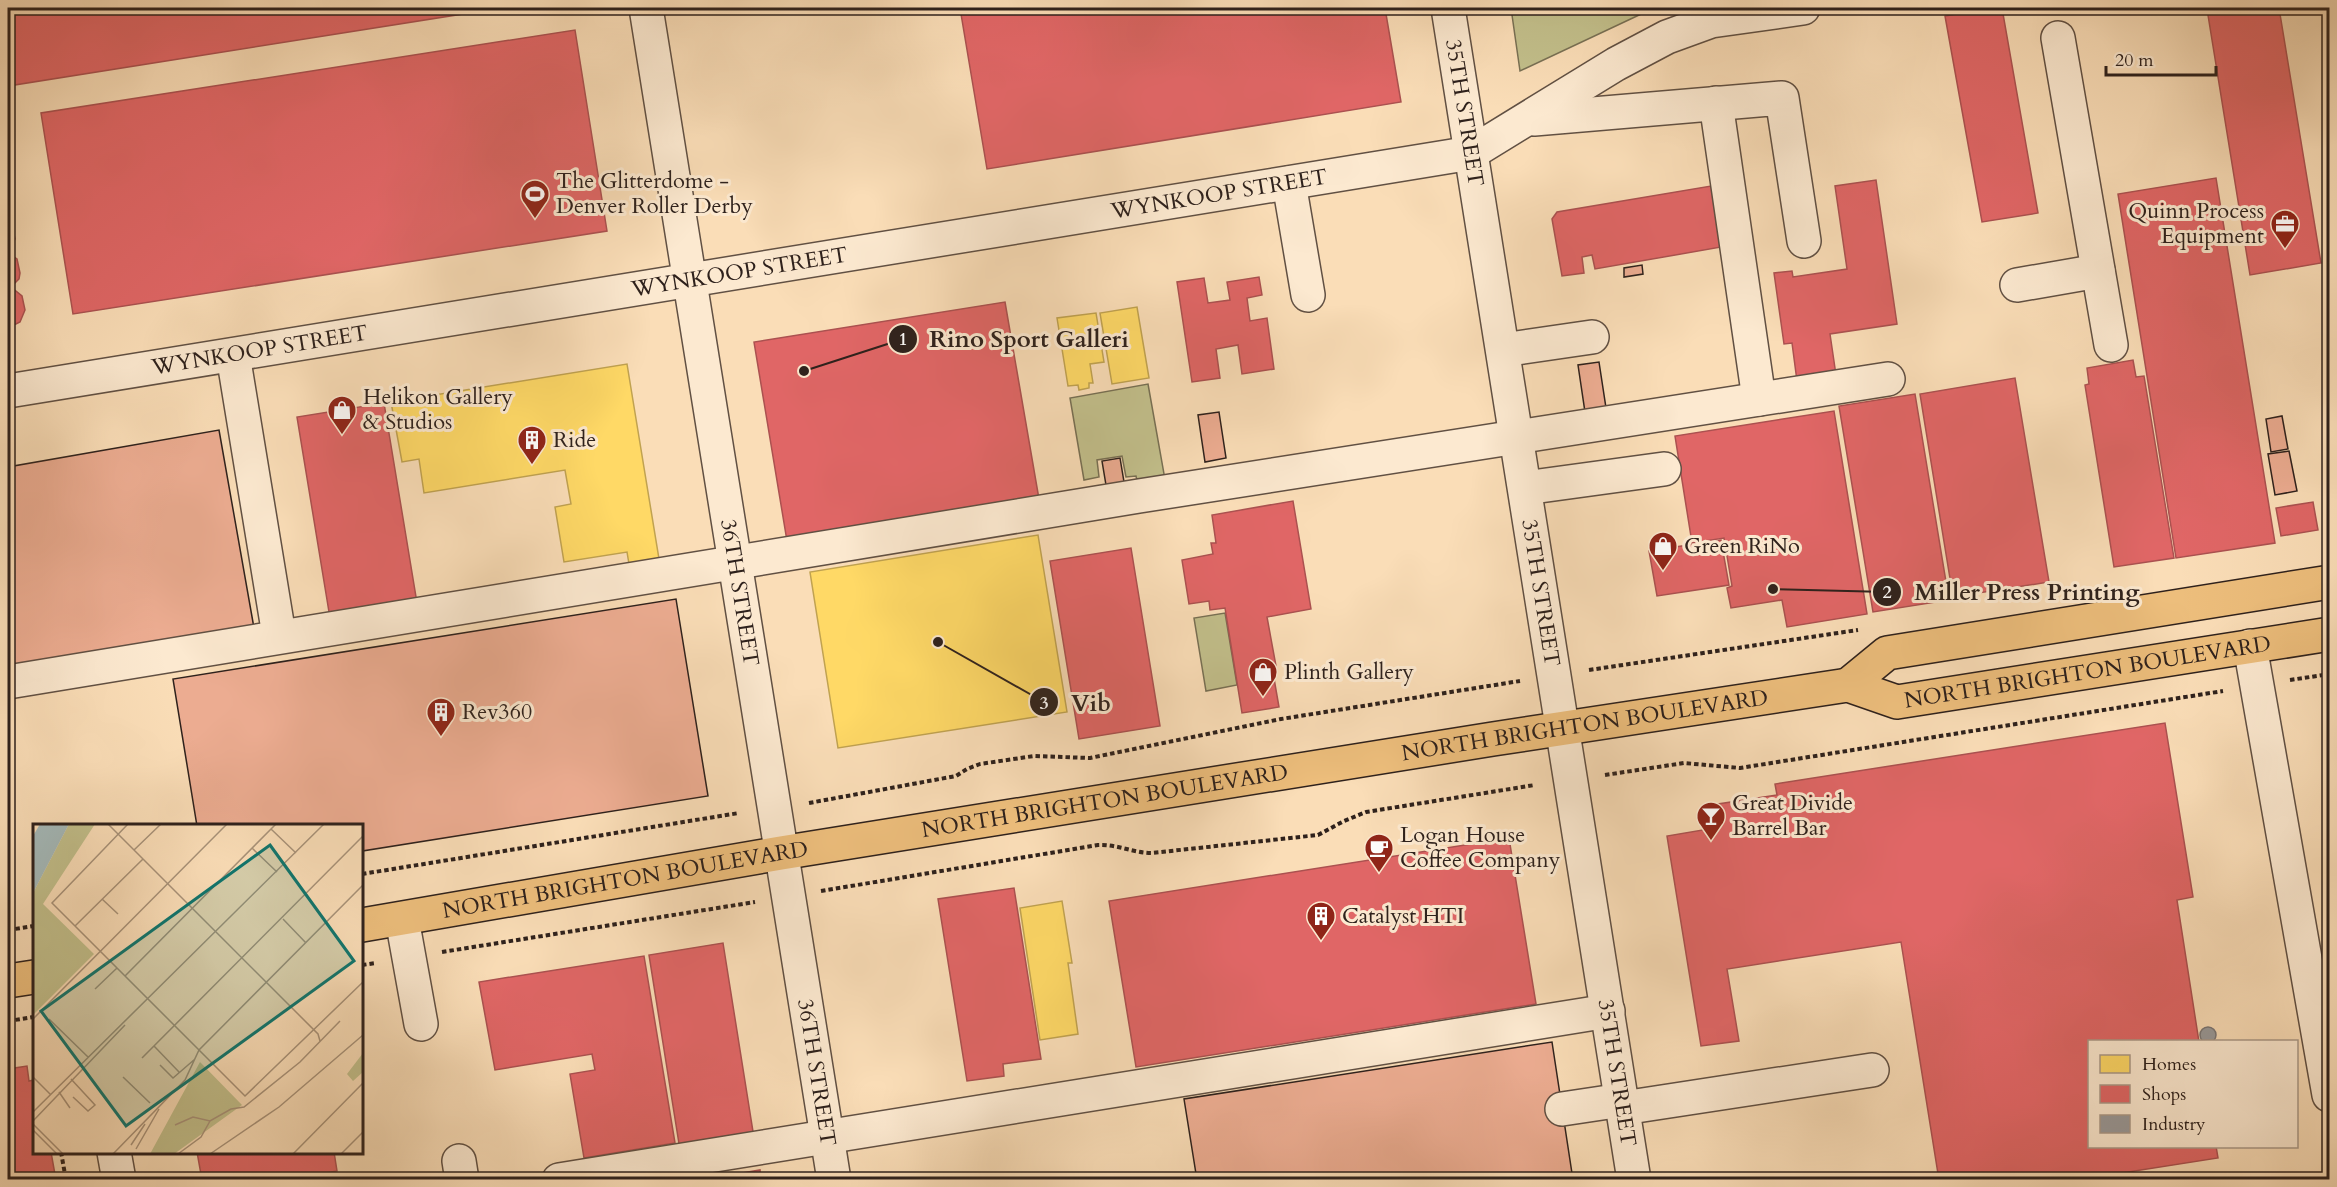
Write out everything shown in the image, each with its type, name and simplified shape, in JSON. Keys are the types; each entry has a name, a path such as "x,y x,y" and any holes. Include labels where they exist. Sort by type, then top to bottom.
{"main road":[{"path":"1848,685 1887,653 2330,582"},
{"name":"NORTH BRIGHTON BOULEVARD","path":"363,925 781,853 1563,728 1848,685 1897,702 2330,634"},
{"path":"8,981 33,977"}],"street":[{"name":"36TH STREET","path":"646,8 834,1179"},
{"name":"35TH STREET","path":"1448,8 1634,1179"},
{"path":"1472,153 1617,64 1666,37 1711,21 1803,8"},
{"path":"2058,38 2111,345"},
{"path":"1527,119 1782,98 1804,241"},
{"path":"1716,103 1759,399"},
{"name":"WYNKOOP STREET","path":"8,391 1472,153"},
{"path":"1289,183 1308,295"},
{"path":"2017,285 2098,271"},
{"path":"1503,350 1592,337"},
{"path":"233,355 277,622"},
{"path":"8,682 735,562 1517,436 1888,379"},
{"path":"1525,489 1664,469"},
{"path":"2250,646 2329,1095"},
{"path":"402,919 421,1024"},
{"path":"559,1179 1608,1011"},
{"path":"1562,1109 1622,1104 1872,1070"},
{"path":"114,1154 119,1179"}],"path":[{"path":"1622,665 1796,638"},
{"path":"826,801 956,776 967,768 980,764 1034,756 1090,758 1281,719 1492,685"},
{"path":"1644,768 1684,763 1721,768 1748,767 2183,698"},
{"path":"834,890 1098,845 1108,844 1141,853 1152,853 1318,835 1344,820 1366,812 1505,790"},
{"path":"363,874 719,816"},
{"path":"439,952 736,905"},
{"path":"8,930 33,926"},
{"path":"363,965 374,963"},
{"path":"8,1021 33,1017"},
{"path":"61,1154 66,1179"}],"shaded area":[{"path":"1511,8 1654,8 1520,71"},
{"path":"1148,384 1166,485 1139,489 1136,476 1126,477 1122,456 1097,460 1099,477 1084,480 1070,398"},
{"path":"1225,613 1237,685 1206,691 1194,618"}],"building: Homes":[{"path":"1137,307 1149,378 1112,384 1100,313"},
{"path":"1096,313 1104,362 1090,364 1093,383 1089,383 1089,388 1079,390 1078,385 1068,386 1057,318"},
{"name":"Ride","path":"627,364 659,559 629,564 627,552 564,562 555,507 571,504 565,470 424,493 419,459 402,462 391,402"},
{"path":"1038,535 1067,712 838,748 810,572"},
{"path":"1062,901 1072,963 1068,963 1078,1034 1040,1040 1020,908"}],"building: Shops":[{"path":"8,8 488,8 488,10 8,86"},
{"path":"960,8 1385,8 1401,102 987,169"},
{"path":"2002,8 2038,213 1982,222 1945,16"},
{"path":"2279,8 2321,263 2250,275 2207,9"},
{"path":"575,30 607,231 73,314 41,113"},
{"path":"2216,178 2275,543 2176,558 2118,194"},
{"path":"1876,180 1897,324 1830,334 1836,375 1797,381 1792,343 1784,344 1774,273 1792,271 1793,277 1847,269 1835,186"},
{"path":"1717,185 1727,246 1595,269 1592,255 1582,257 1584,273 1562,276 1552,219 1557,212"},
{"path":"8,220 12,225 15,239 8,253"},
{"path":"8,253 17,259 19,279 11,287 22,296 25,310 20,322 8,328"},
{"path":"1259,277 1262,295 1247,298 1250,321 1267,318 1274,369 1242,374 1238,345 1216,349 1220,378 1192,382 1177,282 1204,278 1208,303 1230,300 1227,282"},
{"path":"1005,302 1039,499 787,541 754,342"},
{"path":"2133,360 2136,377 2144,376 2174,558 2114,567 2085,385 2089,384 2087,368"},
{"path":"2015,378 2049,582 1953,597 1920,394"},
{"path":"1915,394 1949,600 1873,612 1839,406"},
{"path":"384,403 417,603 330,618 297,417"},
{"path":"1834,411 1867,614 1787,627 1782,600 1731,608 1727,588 1732,586 1724,538 1692,543 1675,436"},
{"path":"1293,501 1311,609 1267,617 1276,666 1272,667 1279,707 1242,713 1225,608 1210,610 1209,601 1189,604 1182,560 1213,554 1211,543 1216,543 1212,515"},
{"path":"2313,502 2318,530 2281,536 2276,508"},
{"path":"1721,540 1729,585 1657,596 1649,551"},
{"path":"1131,548 1160,726 1079,739 1050,561"},
{"path":"2165,723 2193,897 2177,900 2199,1040 2088,1040 2088,1148 2216,1148 2218,1158 2077,1180 1939,1180 1901,942 1727,969 1739,1041 1701,1046 1667,836 1709,829 1705,806 1777,795 1775,784"},
{"name":"Catalyst HTI","path":"1509,838 1536,1004 1136,1067 1109,901"},
{"path":"1014,888 1041,1059 1003,1064 1004,1076 967,1081 938,899"},
{"path":"723,943 754,1138 680,1150 649,955"},
{"path":"644,956 675,1143 584,1158 570,1074 595,1070 592,1054 495,1070 479,982"},
{"path":"27,1066 29,1081 33,1080 33,1154 51,1154 56,1180 8,1180 8,1069"},
{"path":"197,1154 334,1154 337,1171 284,1180 202,1180"},
{"path":"760,1170 761,1180 702,1180"}],"building: Industry":[{"path":"2208,1027 2215,1032 2213,1040 2203,1040 2200,1035"}],"building: Other":[{"path":"1642,265 1643,274 1624,277 1624,268"},
{"path":"1599,362 1606,408 1585,412 1578,365"},
{"path":"1219,412 1226,458 1205,462 1198,415"},
{"path":"2282,416 2288,449 2271,452 2266,419"},
{"path":"219,430 254,628 8,670 8,467"},
{"path":"2289,451 2297,491 2275,495 2268,454"},
{"path":"1120,458 1126,494 1108,497 1102,461"},
{"name":"Rev360","path":"676,599 708,796 363,851 363,824 197,824 173,679"},
{"path":"1552,1042 1573,1180 1197,1180 1184,1099"}],"place":[{"name":"The Glitterdome - Denver Roller Derby","path":"535,220"},
{"name":"Quinn Process Equipment","path":"2285,250"},
{"name":"Rino Sport Galleri","path":"804,371"},
{"name":"Helikon Gallery & Studios","path":"342,436"},
{"name":"Ride","path":"532,466"},
{"name":"Green RiNo","path":"1663,572"},
{"name":"Miller Press Printing","path":"1773,589"},
{"name":"Vib","path":"938,642"},
{"name":"Plinth Gallery","path":"1263,698"},
{"name":"Rev360","path":"441,738"},
{"name":"Great Divide Barrel Bar","path":"1711,842"},
{"name":"Logan House Coffee Company","path":"1379,874"},
{"name":"Catalyst HTI","path":"1321,942"}]}
